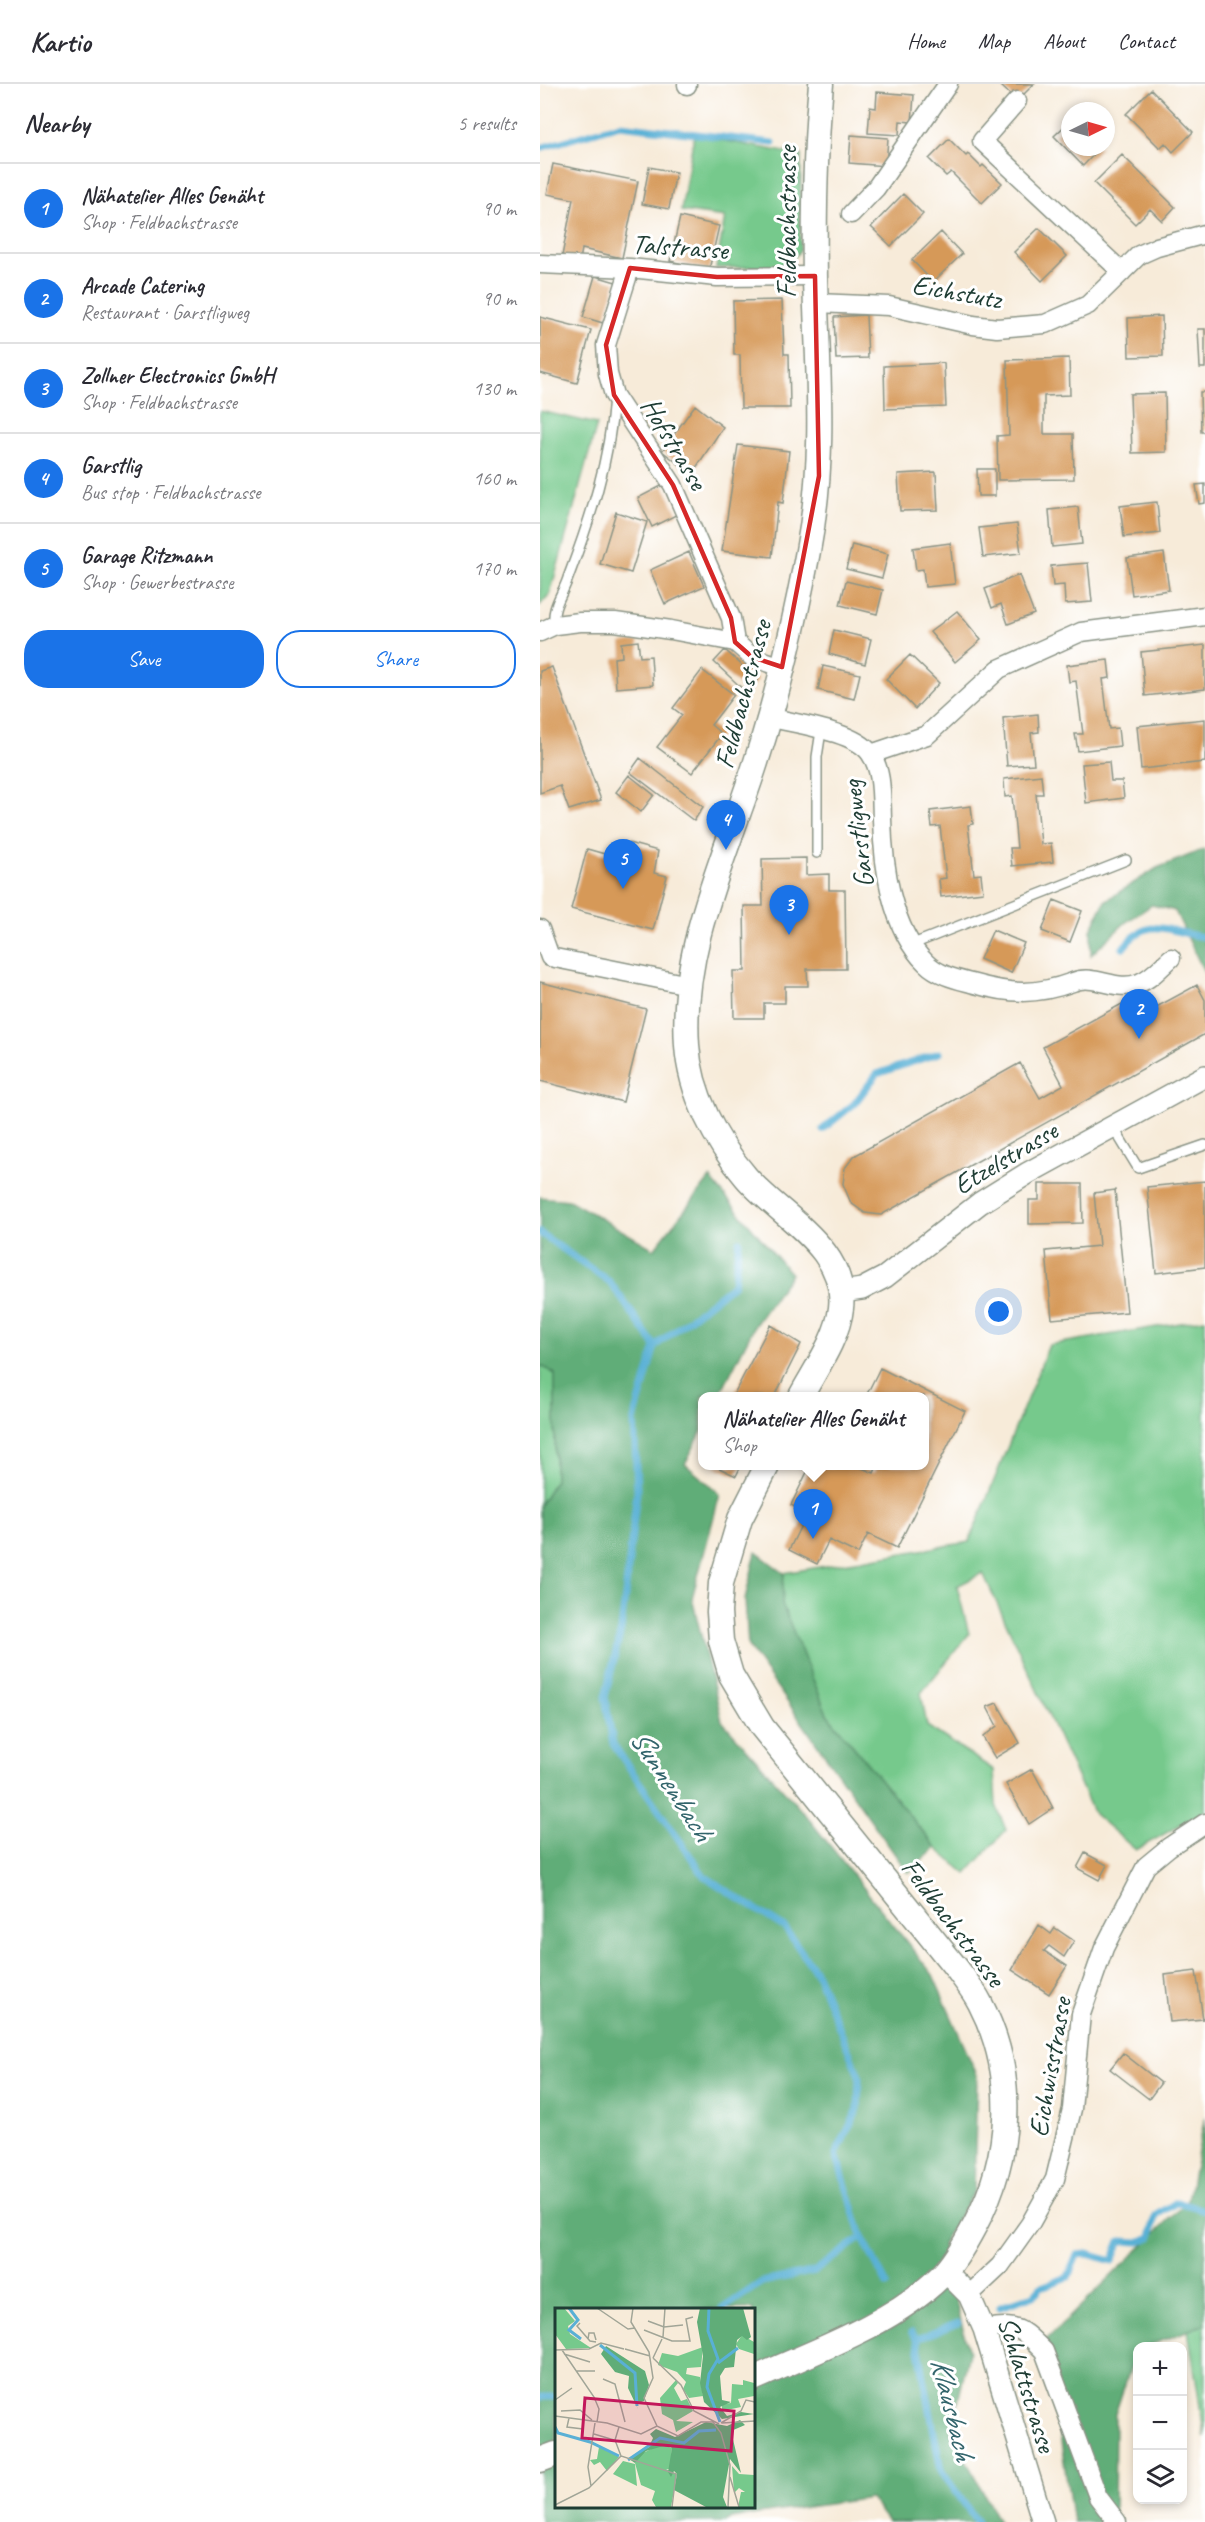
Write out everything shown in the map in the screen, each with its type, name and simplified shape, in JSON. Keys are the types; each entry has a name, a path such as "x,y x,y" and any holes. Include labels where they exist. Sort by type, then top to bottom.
{"main road":[{"name":"Feldbachstrasse","path":"821,84 815,143 815,276 821,408 819,476 806,562 769,717 706,909 689,985 687,1044 690,1068 698,1096 727,1153 747,1179 816,1243 836,1272 842,1292"},
{"path":"803,1392 837,1323 842,1292"},
{"name":"Feldbachstrasse","path":"754,2379 884,2316 920,2294 945,2271 969,2237 989,2199 998,2172 1007,2124 1005,2091 994,2038 980,2002 957,1969 762,1727 731,1676 721,1641 719,1612 721,1582 740,1520 765,1470"},
{"path":"540,2460 555,2454"}],"street":[{"path":"851,214 876,188 948,84"},
{"path":"1017,101 982,141 1122,272"},
{"name":"Eichstutz","path":"816,303 889,306 973,326 1020,328 1045,324 1088,306 1139,255 1157,247 1205,234"},
{"name":"Talstrasse","path":"540,264 630,268 717,277 815,276"},
{"name":"Hofstrasse","path":"630,268 606,345 608,374 614,395 673,485 731,618 735,642"},
{"path":"871,754 927,735 999,669 1081,632 1205,616"},
{"path":"547,628 580,622 615,622 735,642 752,657 782,667"},
{"name":"Garstligweg","path":"769,717 858,742 871,754 880,785 883,854 888,883 898,913 913,944 926,963 946,975 1001,991 1033,993 1079,980 1129,986 1141,983 1171,958"},
{"path":"540,929 550,957 689,985"},
{"name":"Etzelstrasse","path":"842,1292 862,1289 885,1277 980,1203 1028,1173 1205,1077"},
{"name":"Eichwisstrasse","path":"969,2295 1000,2265 1030,2224 1055,2179 1072,2109 1081,2014 1104,1948 1146,1866 1169,1847 1205,1823"},
{"name":"Schlattstrasse","path":"945,2271 969,2295 984,2329 1042,2522"},
{"path":"984,2329 1009,2325 1027,2333 1044,2351 1098,2497 1117,2522"}],"lane":[{"path":"547,628 569,578 590,517 609,447 614,395"},
{"path":"817,853 817,757 821,731"},
{"path":"913,944 1126,860"},
{"path":"1113,1127 1138,1168 1205,1145"}],"highlighted area":[{"path":"630,268 717,277 815,276 819,476 782,667 752,657 735,642 731,618 673,485 614,395 606,345"}],"green space":[{"path":"694,135 801,155 800,251 786,266 716,268 725,217 681,211"},
{"path":"540,411 597,424 550,594 540,605"},
{"path":"1205,849 1205,974 1175,911 1152,905 1125,923 1091,955 1091,930 1105,901 1157,868"},
{"path":"710,1178 791,1274 755,1325 721,1392 698,1392 698,1439 685,1464 720,1494 692,1598 722,1721 808,1818 933,1975 977,2075 974,2191 942,2244 969,2353 951,2432 999,2522 888,2522 870,2498 731,2518 726,2522 540,2522 540,1505 555,1480 555,1374 540,1365 540,1197 569,1200 654,1249"},
{"path":"1205,1319 1205,1811 1136,1850 1094,1814 983,1573 957,1586 969,1634 921,1693 927,1726 994,1770 996,1805 1006,1830 966,1874 936,1848 827,1714 782,1604 784,1573 969,1542 1049,1345"},
{"path":"540,1365 555,1373 555,1480 540,1505"},
{"path":"756,1552 784,1573 782,1604 827,1714 936,1848 908,1873 748,1646 745,1599"},
{"path":"1205,2116 1205,2324 1158,2342 1133,2342 1133,2361 1115,2414 1114,2522 1073,2522 1046,2340 1188,2201"},
{"path":"1205,2324 1205,2438 1188,2330"}],"building":[{"path":"999,84 1034,84 1017,101"},
{"path":"1151,89 1193,132 1173,152 1165,143 1160,148 1126,114"},
{"path":"877,92 914,95 912,122 900,121 899,135 868,133 870,107 876,108"},
{"path":"1061,129 1061,143 1054,136"},
{"path":"851,135 888,138 886,166 849,163"},
{"path":"949,139 966,156 968,154 981,167 983,165 1002,183 982,203 951,172 946,176 929,159"},
{"path":"1122,155 1175,207 1162,221 1150,209 1135,224 1094,183"},
{"path":"1073,156 1092,156 1083,166"},
{"path":"553,164 638,181 622,258 582,249 580,260 562,256 573,199 547,194"},
{"path":"649,167 676,172 669,209 642,204"},
{"path":"903,194 923,214 891,246 871,227"},
{"path":"680,217 719,226 709,270 670,261"},
{"path":"1039,228 1067,256 1042,281 1014,252"},
{"path":"941,232 962,254 933,282 912,260"},
{"path":"595,276 616,282 603,323 583,317"},
{"path":"782,300 784,354 789,354 790,408 741,408 740,355 734,355 733,301"},
{"path":"866,315 868,358 836,359 834,317"},
{"path":"1162,316 1163,356 1129,357 1128,318"},
{"path":"540,317 591,330 577,383 540,373"},
{"path":"1198,329 1205,329 1205,368 1200,368"},
{"path":"1069,358 1070,395 1044,396 1044,434 1073,434 1074,479 998,480 997,436 1009,435 1007,360"},
{"path":"944,363 946,407 885,409 884,366"},
{"path":"1200,392 1205,392 1205,432 1201,432"},
{"path":"1165,393 1166,452 1132,453 1130,394"},
{"path":"695,405 723,427 692,474 662,451"},
{"path":"738,445 789,451 783,503 778,502 772,557 722,551"},
{"path":"977,469 995,469 995,496 978,496"},
{"path":"936,472 938,510 900,511 898,474"},
{"path":"1205,484 1205,503 1199,504 1196,485"},
{"path":"663,485 678,514 652,527 638,498"},
{"path":"1157,502 1160,533 1124,537 1120,506"},
{"path":"1078,507 1082,544 1052,547 1049,510"},
{"path":"616,512 647,522 631,573 600,564"},
{"path":"1017,524 1021,553 983,557 979,528"},
{"path":"950,543 955,584 925,587 923,569 916,570 913,548"},
{"path":"852,545 888,554 882,578 846,569"},
{"path":"689,552 704,586 665,604 650,570"},
{"path":"1164,553 1169,590 1132,595 1127,558"},
{"path":"1088,563 1092,602 1065,604 1064,585 1053,586 1051,566"},
{"path":"1019,575 1034,614 1008,624 1001,604 992,608 985,589"},
{"path":"846,581 883,590 877,614 840,605"},
{"path":"957,611 981,640 955,662 930,632"},
{"path":"834,630 871,639 865,664 829,654"},
{"path":"638,641 640,657 651,656 653,685 616,688 614,658 622,657 621,643"},
{"path":"1205,645 1205,689 1145,696 1141,652"},
{"path":"725,650 758,680 747,693 714,662"},
{"path":"910,655 939,683 915,709 886,679"},
{"path":"1108,660 1110,678 1103,679 1109,729 1118,728 1120,746 1078,751 1075,734 1083,734 1076,681 1069,682 1067,665"},
{"path":"823,666 860,674 854,699 818,690"},
{"path":"552,667 601,800 569,810 560,786 540,793 540,671"},
{"path":"702,670 734,695 711,725 722,734 692,773 657,747 682,715 673,708"},
{"path":"1038,714 1039,732 1031,733 1034,764 1007,766 1003,718"},
{"path":"1205,719 1205,762 1141,769 1137,726"},
{"path":"640,758 703,807 694,821 630,772"},
{"path":"1109,762 1111,781 1122,781 1124,798 1086,803 1082,764"},
{"path":"629,775 654,795 641,812 616,792"},
{"path":"1041,775 1043,794 1036,794 1041,844 1051,843 1053,862 1012,866 1010,848 1017,848 1012,796 1005,797 1004,779"},
{"path":"971,806 973,824 968,825 974,875 981,874 983,892 941,897 939,879 946,878 940,826 932,827 930,811"},
{"path":"625,842 658,851 654,873 667,876 653,930 571,909 587,849 619,858"},
{"path":"806,858 806,875 829,874 829,890 845,890 846,969 807,969 808,986 785,986 785,1003 764,1003 764,1018 734,1018 733,971 745,971 744,906 763,906 762,859"},
{"path":"1054,900 1082,911 1070,942 1042,931"},
{"path":"993,930 1024,943 1011,973 980,959"},
{"path":"540,982 646,1009 623,1102 540,1081"},
{"path":"1197,985 1205,1000 1205,1034 881,1215 865,1213 851,1203 843,1184 845,1168 854,1156 1020,1063 1040,1098 1063,1085 1043,1047 1131,999 1140,1016"},
{"path":"1205,1181 1205,1267 1156,1273 1147,1187"},
{"path":"1039,1184 1082,1184 1083,1223 1029,1224 1029,1200 1039,1200"},
{"path":"1115,1190 1127,1312 1052,1319 1046,1251 1099,1246 1094,1193"},
{"path":"770,1325 801,1344 777,1392 735,1392"},
{"path":"880,1368 927,1392 868,1392"},
{"path":"929,1393 965,1411 897,1548 868,1534 858,1554 829,1540 817,1564 789,1550 807,1513 791,1505 808,1470 867,1470 874,1473 875,1470 929,1470"},
{"path":"723,1470 739,1470 736,1476"},
{"path":"997,1703 1020,1743 995,1758 983,1737 997,1726 987,1707"},
{"path":"1032,1769 1053,1808 1029,1824 1006,1784"},
{"path":"1085,1853 1107,1865 1099,1880 1077,1868"},
{"path":"1039,1925 1051,1934 1055,1928 1074,1941 1064,1957 1049,1946 1044,1951 1067,1966 1049,1994 1012,1970"},
{"path":"1196,1971 1203,2019 1170,2022 1165,1975"},
{"path":"1123,2053 1161,2083 1149,2099 1110,2069"}],"waterway":[{"path":"540,148 620,125 773,143"},
{"path":"1123,948 1133,937 1151,928 1170,929 1205,937"},
{"path":"823,1129 854,1104 877,1074 939,1053"},
{"name":"Sunnenbach","path":"540,1233 610,1282 655,1346 634,1420 637,1491 621,1630 605,1697 613,1744 704,1876 785,1928 817,1974 859,2076 858,2109 836,2154 862,2237 887,2285"},
{"path":"655,1346 734,1284 739,1241"},
{"path":"1000,2307 1034,2295 1041,2287 1068,2277 1077,2255 1087,2254 1112,2261 1120,2241 1139,2242 1151,2237 1156,2216 1177,2202 1205,2210"},
{"path":"723,2308 762,2282 815,2271 862,2237"},
{"path":"917,2339 958,2323"},
{"name":"Klausbach","path":"912,2333 917,2339 941,2470 977,2522"},
{"path":"540,2397 555,2397"}],"place":[{"name":"Garstlig","path":"726,850"},
{"name":"Garage Ritzmann","path":"623,889"},
{"name":"Zollner Electronics GmbH","path":"789,935"},
{"name":"Arcade Catering","path":"1139,1039"},
{"name":"Nähatelier Alles Genäht","path":"813,1539"}]}
